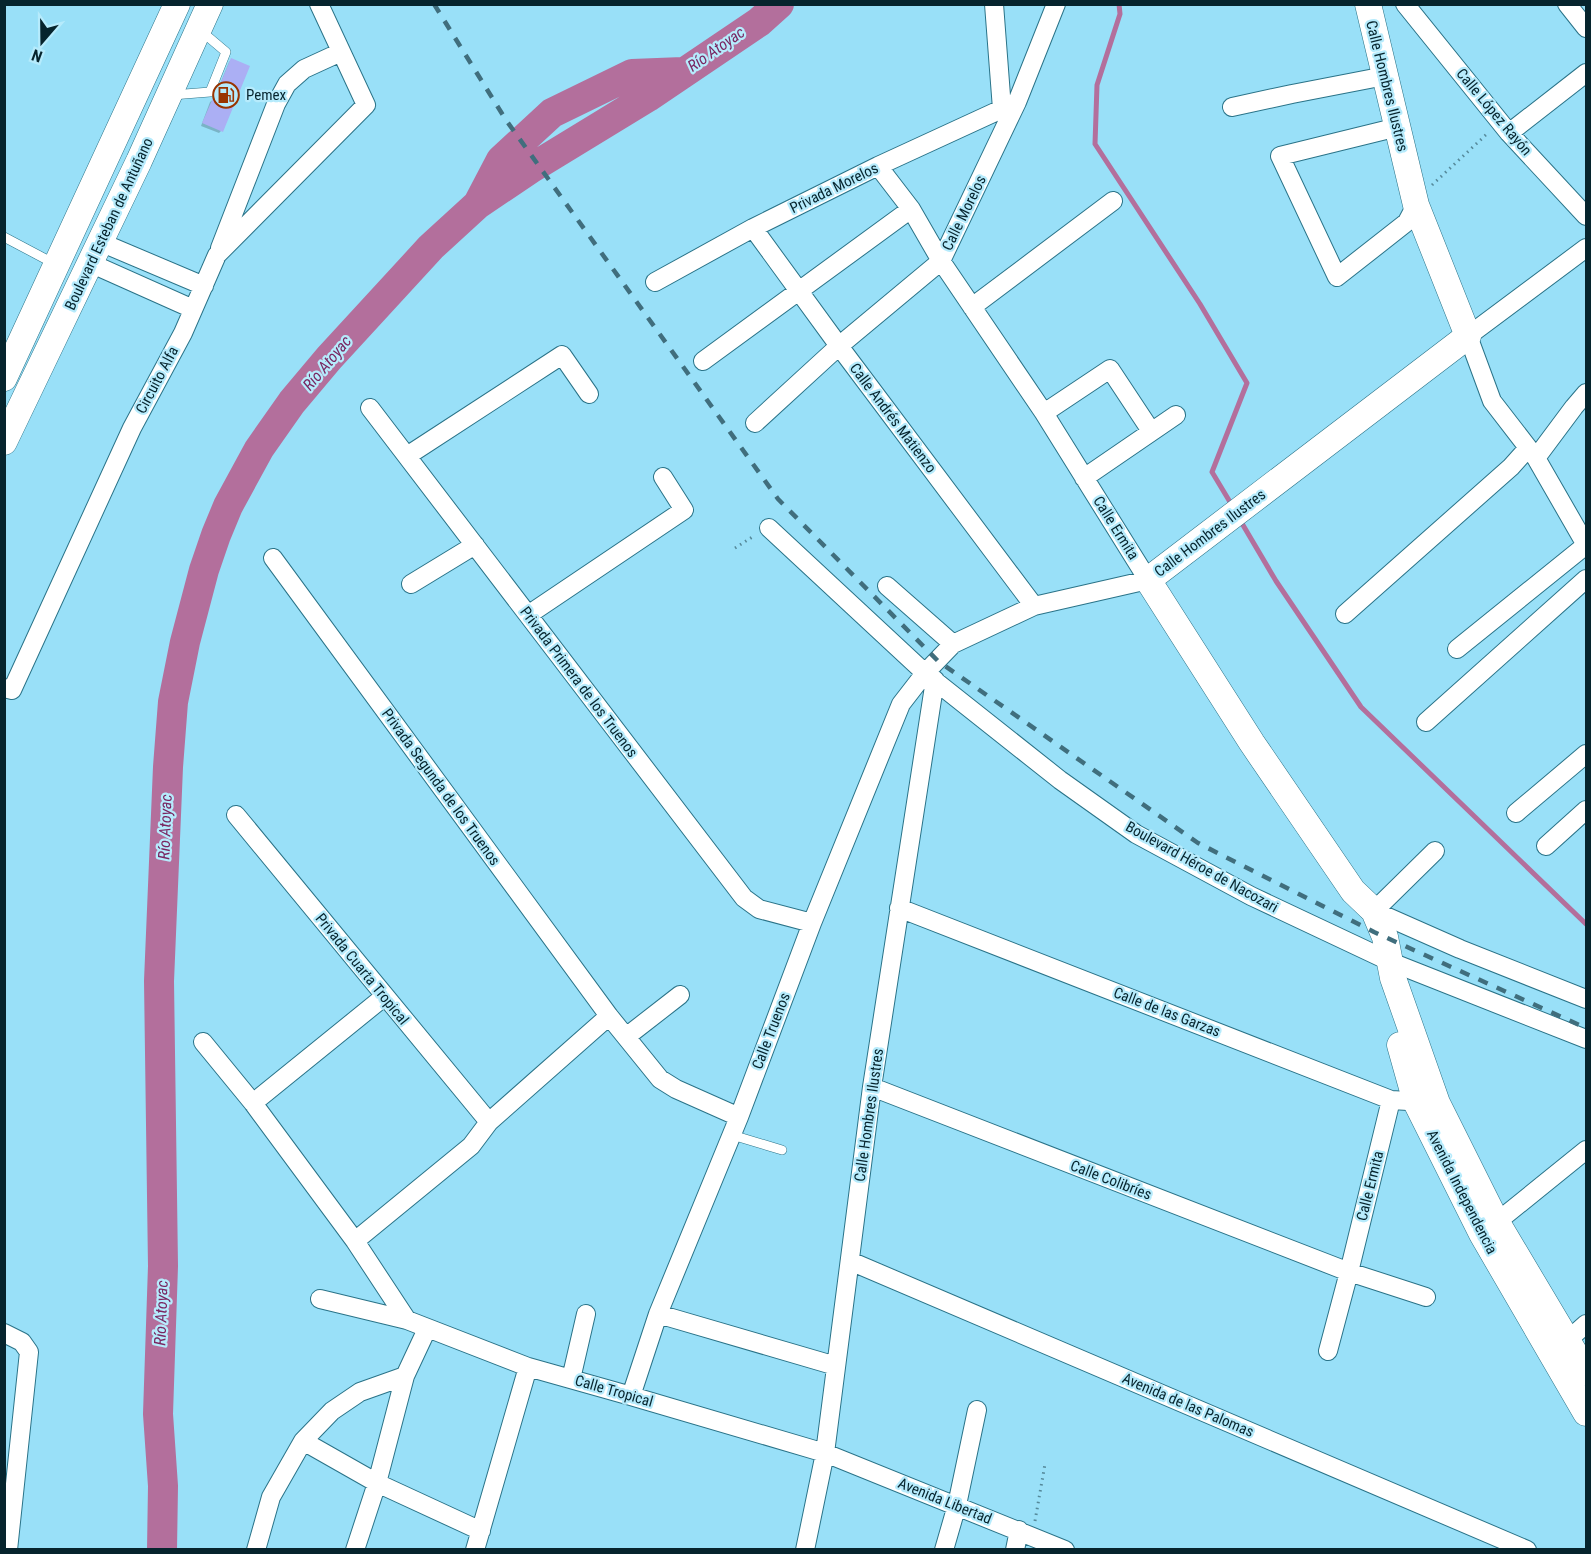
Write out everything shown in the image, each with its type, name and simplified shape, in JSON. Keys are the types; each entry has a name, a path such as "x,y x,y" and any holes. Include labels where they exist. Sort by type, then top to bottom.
{"street":[{"name":"Boulevard Esteban de Antuñano","path":"4,378 177,4"},
{"name":"Boulevard Esteban de Antuñano","path":"4,442 170,95 210,4"},
{"path":"217,255 276,104 287,84 304,69 341,52 319,4"},
{"path":"993,4 1010,105"},
{"name":"Calle Morelos","path":"755,423 839,346 941,261 1056,4"},
{"name":"Calle Hombres Ilustres","path":"1368,4 1398,127 1468,336"},
{"name":"Calle López Rayón","path":"1405,4 1501,131 1587,216"},
{"path":"1568,4 1587,28"},
{"name":"Circuito Alfa","path":"4,688 12,690 132,428 183,333 217,255 366,105 341,52"},
{"path":"1501,131 1587,73"},
{"path":"1232,107 1385,76"},
{"name":"Privada Morelos","path":"655,282 753,228 878,166 1010,105"},
{"path":"1398,127 1280,156 1337,277 1407,222 1421,198"},
{"name":"Calle Ermita","path":"878,166 911,209 941,261 1044,413 1252,743 1362,904 1384,958"},
{"path":"972,307 1113,201"},
{"path":"703,361 911,209"},
{"name":"Calle Andrés Matienzo","path":"753,228 1034,606"},
{"name":"Calle Hombres Ilustres","path":"804,1550 825,1453 872,1086 899,908 930,676 953,644 1034,606 1148,580 1587,248"},
{"path":"95,253 204,286"},
{"path":"95,253 193,309"},
{"path":"1457,649 1586,545 1532,453 1492,401 1468,336"},
{"path":"407,456 562,355 589,394"},
{"path":"1044,413 1110,369 1151,431"},
{"path":"1345,614 1511,467 1532,453 1580,413 1587,393"},
{"name":"Privada Primera de los Truenos","path":"370,408 744,898 759,909 812,923"},
{"path":"1084,478 1176,415"},
{"path":"528,615 684,510 663,477"},
{"name":"Boulevard Héroe de Nacozari","path":"769,528 930,676 1060,780 1136,834 1251,896 1384,958 1587,1039"},
{"path":"411,584 475,545"},
{"name":"Privada Segunda de los Truenos","path":"273,558 609,1016 660,1079 676,1089 739,1117"},
{"path":"1426,722 1587,579"},
{"path":"887,586 953,644"},
{"name":"Calle Truenos","path":"631,1396 658,1314 732,1135 812,923 901,704 930,676"},
{"path":"1516,813 1587,754"},
{"path":"1546,846 1587,810"},
{"name":"Privada Cuarta Tropical","path":"236,815 489,1122"},
{"path":"1435,851 1362,904 1460,949 1587,999"},
{"name":"Calle de las Garzas","path":"899,908 1391,1100 1427,1102"},
{"name":"Avenida Independencia","path":"1384,958 1380,978 1427,1102 1489,1228 1568,1338 1587,1371"},
{"path":"626,1037 680,995"},
{"path":"253,1103 385,996"},
{"path":"355,1241 471,1146 489,1122 609,1016"},
{"path":"204,1042 253,1103 355,1241 407,1320"},
{"name":"Calle Colibríes","path":"872,1086 1349,1272 1426,1297"},
{"name":"Calle Ermita","path":"1328,1351 1391,1100"},
{"path":"1489,1228 1587,1150"},
{"name":"Avenida de las Palomas","path":"850,1261 1527,1550"},
{"name":"Calle Tropical","path":"320,1299 407,1320 528,1367 825,1453"},
{"path":"571,1379 586,1314"},
{"path":"658,1314 836,1366"},
{"path":"356,1550 377,1483 405,1376 427,1329"},
{"path":"4,1333 22,1342 29,1352 8,1550"},
{"name":"Avenida Independencia","path":"1568,1338 1587,1413"},
{"path":"475,1550 528,1367"},
{"path":"256,1550 271,1497 303,1441 332,1412 360,1392 405,1376"},
{"path":"944,1550 957,1505 977,1410"},
{"path":"303,1441 377,1483 481,1531"},
{"name":"Avenida Libertad","path":"825,1453 1065,1550"},
{"path":"1016,1550 1025,1533"}],"lane":[{"path":"170,95 210,92 226,52 199,30"},
{"path":"4,237 57,265"},
{"path":"732,1135 782,1150"}],"path":[{"path":"1421,198 1501,131"},
{"path":"735,548 769,528"},
{"path":"1025,1533 1045,1464"}],"building":[{"name":"Pemex","path":"231,58 250,66 223,132 202,123"}],"waterway":[{"name":"Río Atoyac","path":"162,1550 163,1486 158,1414 163,1266 159,981 168,767 173,702 185,642 216,535 228,506 259,449 292,402 329,358 431,247 478,204 530,169 648,97 759,22 779,4"},
{"path":"1119,4 1120,14 1097,85 1095,144 1200,304 1247,383 1212,472 1233,507"},
{"name":"Río Atoyac","path":"479,202 501,160 552,113 632,74 683,72"},
{"path":"1240,520 1276,581 1361,707 1586,924"}],"railway":[{"path":"434,4 506,120 778,499 938,661 1198,843 1374,932 1586,1028"}],"place":[{"name":"Pemex","path":"226,95"}]}
